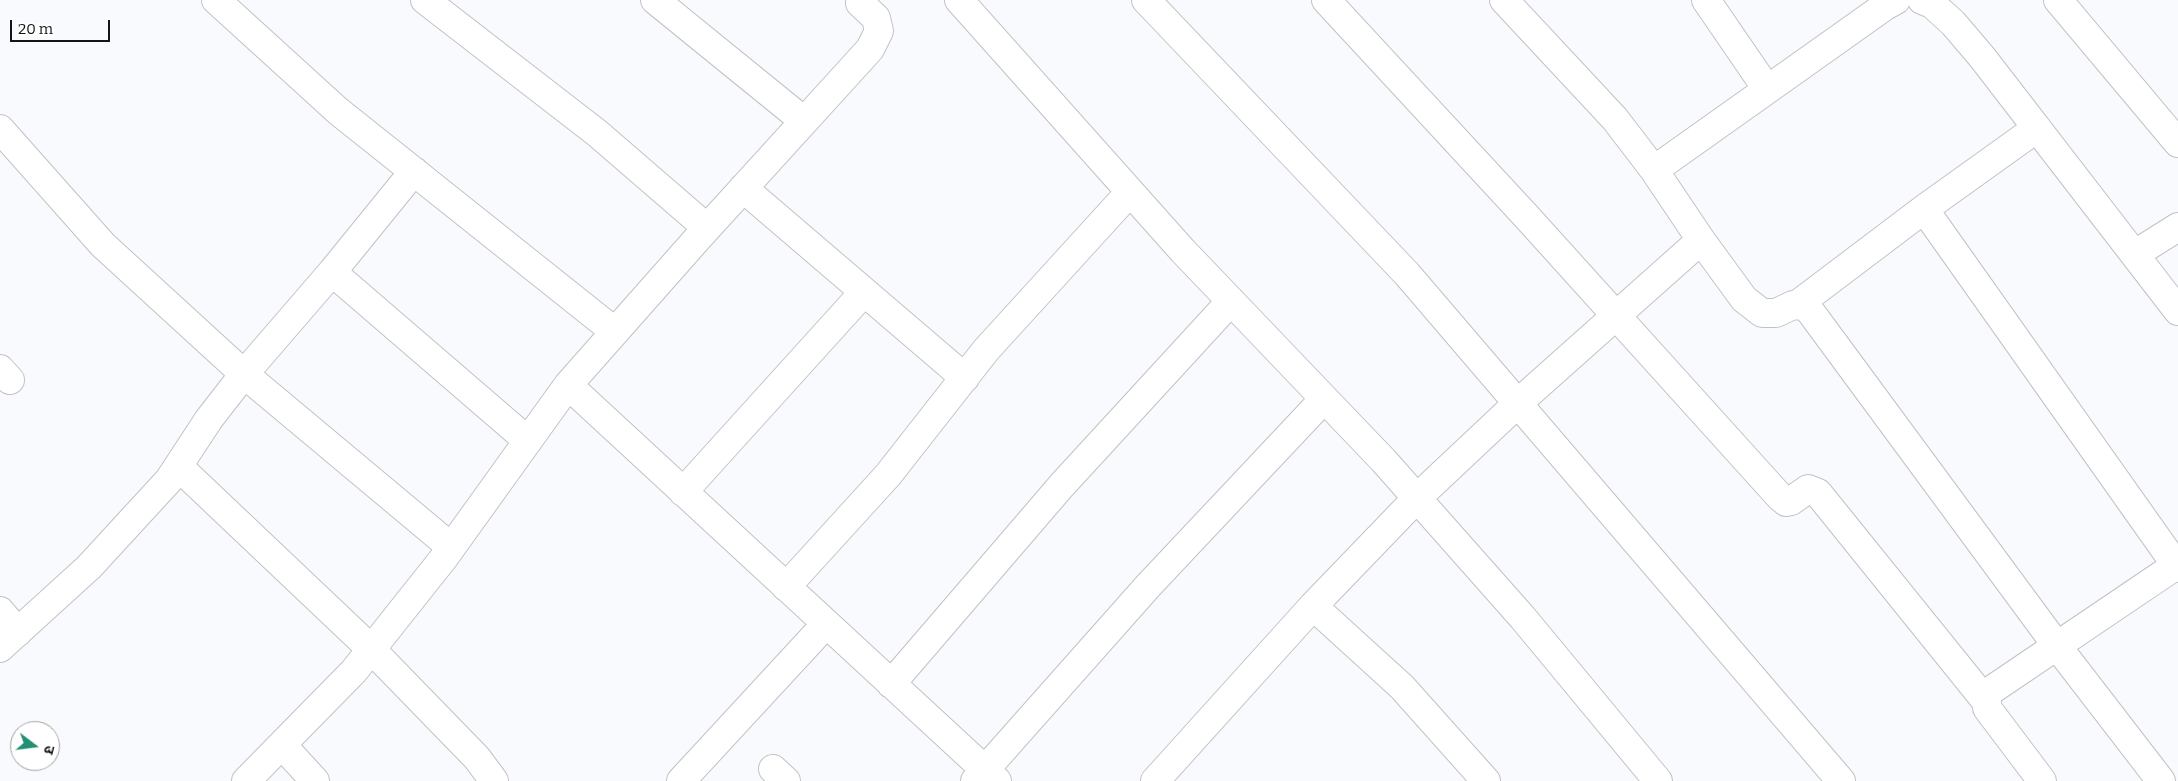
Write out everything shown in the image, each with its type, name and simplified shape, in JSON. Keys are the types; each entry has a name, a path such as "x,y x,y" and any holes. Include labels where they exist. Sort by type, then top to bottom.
{"street":[{"path":"216,0 338,112 614,330"},
{"path":"425,0 597,133 707,228"},
{"path":"655,0 804,121"},
{"path":"958,0 1130,192 1417,498 1523,618 1658,781"},
{"path":"1146,0 1407,274 1842,781"},
{"path":"1326,0 1780,497 1786,502 1791,501 1808,490 1818,492 1985,700 1987,708 2042,781"},
{"path":"1504,0 1615,119 1654,170 1701,240 1744,298 1759,312 1769,314 1797,305 1924,209 2036,128"},
{"path":"1706,0 1767,89"},
{"path":"1922,0 1932,4 1953,22 2178,311"},
{"path":"2058,0 2178,143"},
{"path":"246,781 354,671 451,547 568,385 614,330 870,49 879,31 876,18 860,1"},
{"path":"1654,170 1887,2"},
{"path":"0,129 103,245 244,374 451,547"},
{"path":"0,611 9,640 89,568 136,519 179,467 209,419 244,374 332,272 414,171"},
{"path":"743,188 965,378"},
{"path":"786,587 888,475 986,350 1130,192"},
{"path":"1924,209 2177,566 1990,691 1985,700"},
{"path":"2135,254 2178,227"},
{"path":"1155,781 1313,606 1417,498 1518,403 1701,240"},
{"path":"332,272 527,440"},
{"path":"683,492 864,292"},
{"path":"891,684 1062,485 1231,301"},
{"path":"1797,305 1810,311 2058,646 2161,781"},
{"path":"568,385 891,684 985,777 1148,586 1324,399"},
{"path":"179,467 371,649 477,758 494,781"},
{"path":"1313,606 1402,687 1486,781"},
{"path":"681,781 826,624"},
{"path":"282,745 315,781"}]}
